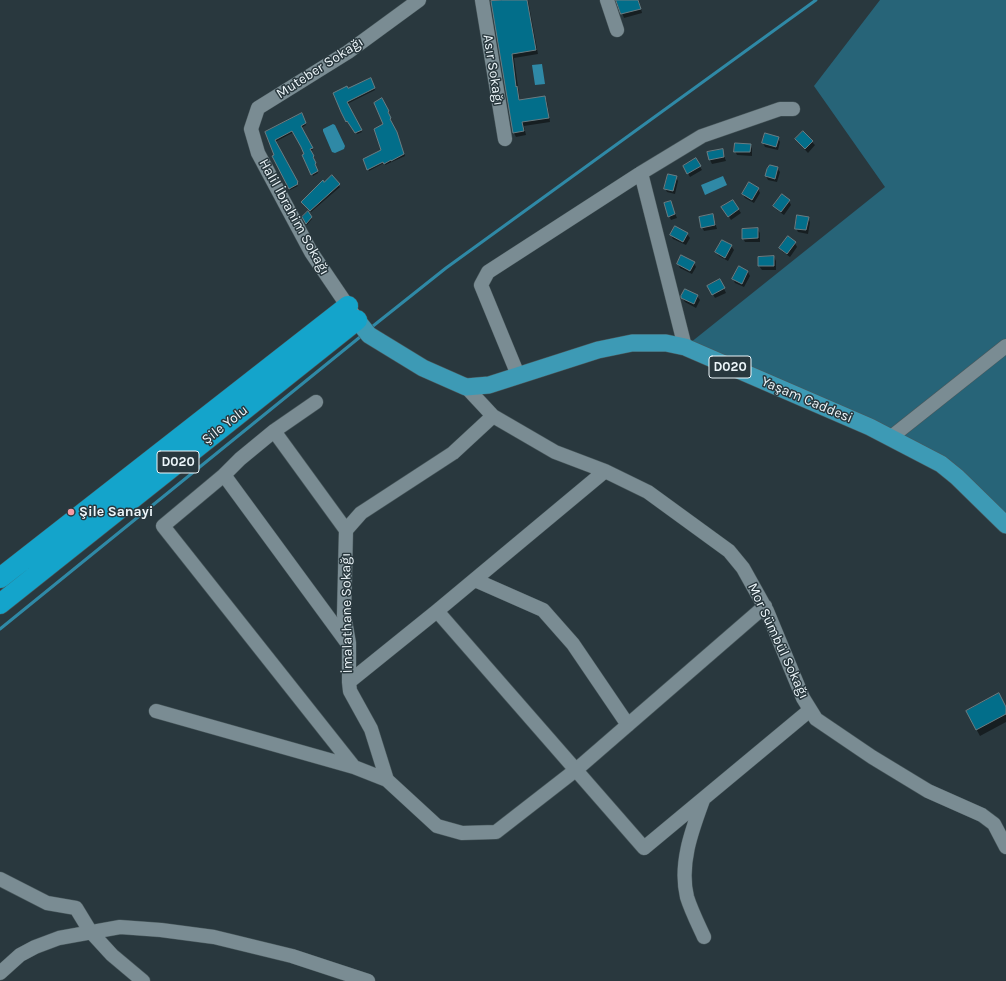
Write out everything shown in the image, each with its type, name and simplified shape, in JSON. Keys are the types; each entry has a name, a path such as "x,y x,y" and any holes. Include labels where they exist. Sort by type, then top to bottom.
{"highway":[{"name":"Şile Yolu","path":"0,578 352,313"},
{"name":"Şile Yolu","path":"0,604 352,313"}],"main road":[{"name":"Yaşam Caddesi","path":"352,313 369,335 423,368 466,387 489,385 598,350 632,343 666,343 685,347 870,427 941,464 957,477 1006,526"}],"street":[{"name":"Muteber Sokağı","path":"258,153 251,129 258,108 348,52 419,0"},
{"name":"Asır Sokağı","path":"482,0 505,139"},
{"path":"607,0 617,30"},
{"path":"518,375 480,285 488,272 641,173 702,136 780,109 793,109"},
{"name":"Halil İbrahim Sokağı","path":"258,153 310,252 352,313"},
{"path":"641,173 685,347"},
{"path":"890,438 1006,346"},
{"name":"Mor Sümbül Sokağı","path":"466,387 493,416 555,452 605,472 648,492 729,551 743,568 765,606 803,698 816,719 872,757 928,791 982,815 994,824 1006,847"},
{"path":"316,402 274,431 163,526 354,767"},
{"path":"274,431 346,530 361,513 453,454 493,416"},
{"path":"349,682 605,472"},
{"path":"224,475 349,645"},
{"name":"İmalathane Sokağı","path":"346,530 344,615 349,645 350,691 371,729 387,780"},
{"path":"475,580 543,610 573,644 628,725"},
{"path":"156,711 354,767 387,780 437,826 462,833 496,832 577,769 765,606"},
{"path":"437,611 577,769 644,848 810,710"},
{"path":"704,798 694,824 684,873 687,896 704,937"},
{"path":"0,879 47,903 76,908 90,932 112,955 143,981"},
{"path":"0,974 20,955 35,947 58,938 120,927 161,930 214,937 292,956 368,981"}],"shaded area":[{"path":"880,0 1006,0 1006,526 941,464 685,347 885,187 814,86"},
{"path":"542,64 545,84 535,85 532,65"},
{"path":"333,124 335,125 345,146 344,149 335,153 332,152 323,131 323,129"},
{"path":"723,176 727,185 705,195 701,185"}],"building":[{"path":"527,0 536,50 512,54 516,87 517,86 519,100 545,96 549,118 522,122 524,131 513,133 491,1"},
{"path":"616,0 638,0 641,9 621,14"},
{"path":"371,78 375,88 347,102 362,130 355,133 347,121 346,122 333,93 347,86 348,88"},
{"path":"382,98 389,111 390,119 397,132 404,154 391,161 384,164 383,162 367,170 363,159 381,150 374,129 383,124 374,103"},
{"path":"302,113 306,123 301,126 313,148 310,149 314,156 313,157 318,171 311,175 302,155 304,154 301,147 292,131 275,140 298,182 298,184 289,189 272,156 274,155 265,132"},
{"path":"803,131 813,141 805,149 795,139"},
{"path":"765,133 779,137 776,147 762,143"},
{"path":"735,143 751,144 750,152 734,152"},
{"path":"723,149 724,157 709,160 707,152"},
{"path":"696,158 701,166 687,174 683,166"},
{"path":"770,165 778,167 775,179 765,176"},
{"path":"668,174 677,176 673,191 664,189"},
{"path":"332,175 340,184 310,211 301,202 323,180 324,182"},
{"path":"749,182 759,188 752,200 742,194"},
{"path":"782,194 790,200 781,212 773,206"},
{"path":"733,200 739,209 728,217 721,207"},
{"path":"671,201 675,214 668,217 664,203"},
{"path":"308,211 312,217 306,224 302,217"},
{"path":"713,214 715,225 701,228 699,217"},
{"path":"797,215 809,217 806,230 795,229"},
{"path":"675,226 688,233 683,242 670,235"},
{"path":"758,228 758,238 742,239 742,229"},
{"path":"788,236 796,242 787,254 779,248"},
{"path":"722,240 732,245 725,258 715,252"},
{"path":"681,255 695,262 690,271 677,264"},
{"path":"774,256 774,266 758,266 758,257"},
{"path":"739,266 748,271 742,284 732,279"},
{"path":"720,279 725,288 712,295 707,286"},
{"path":"685,289 698,295 694,304 681,298"},
{"path":"999,693 1006,707 1006,714 976,730 966,711"}],"waterway":[{"path":"373,326 446,268 816,0"},
{"path":"0,629 360,337"}],"place":[{"name":"Şile Sanayi","path":"71,512"}]}
